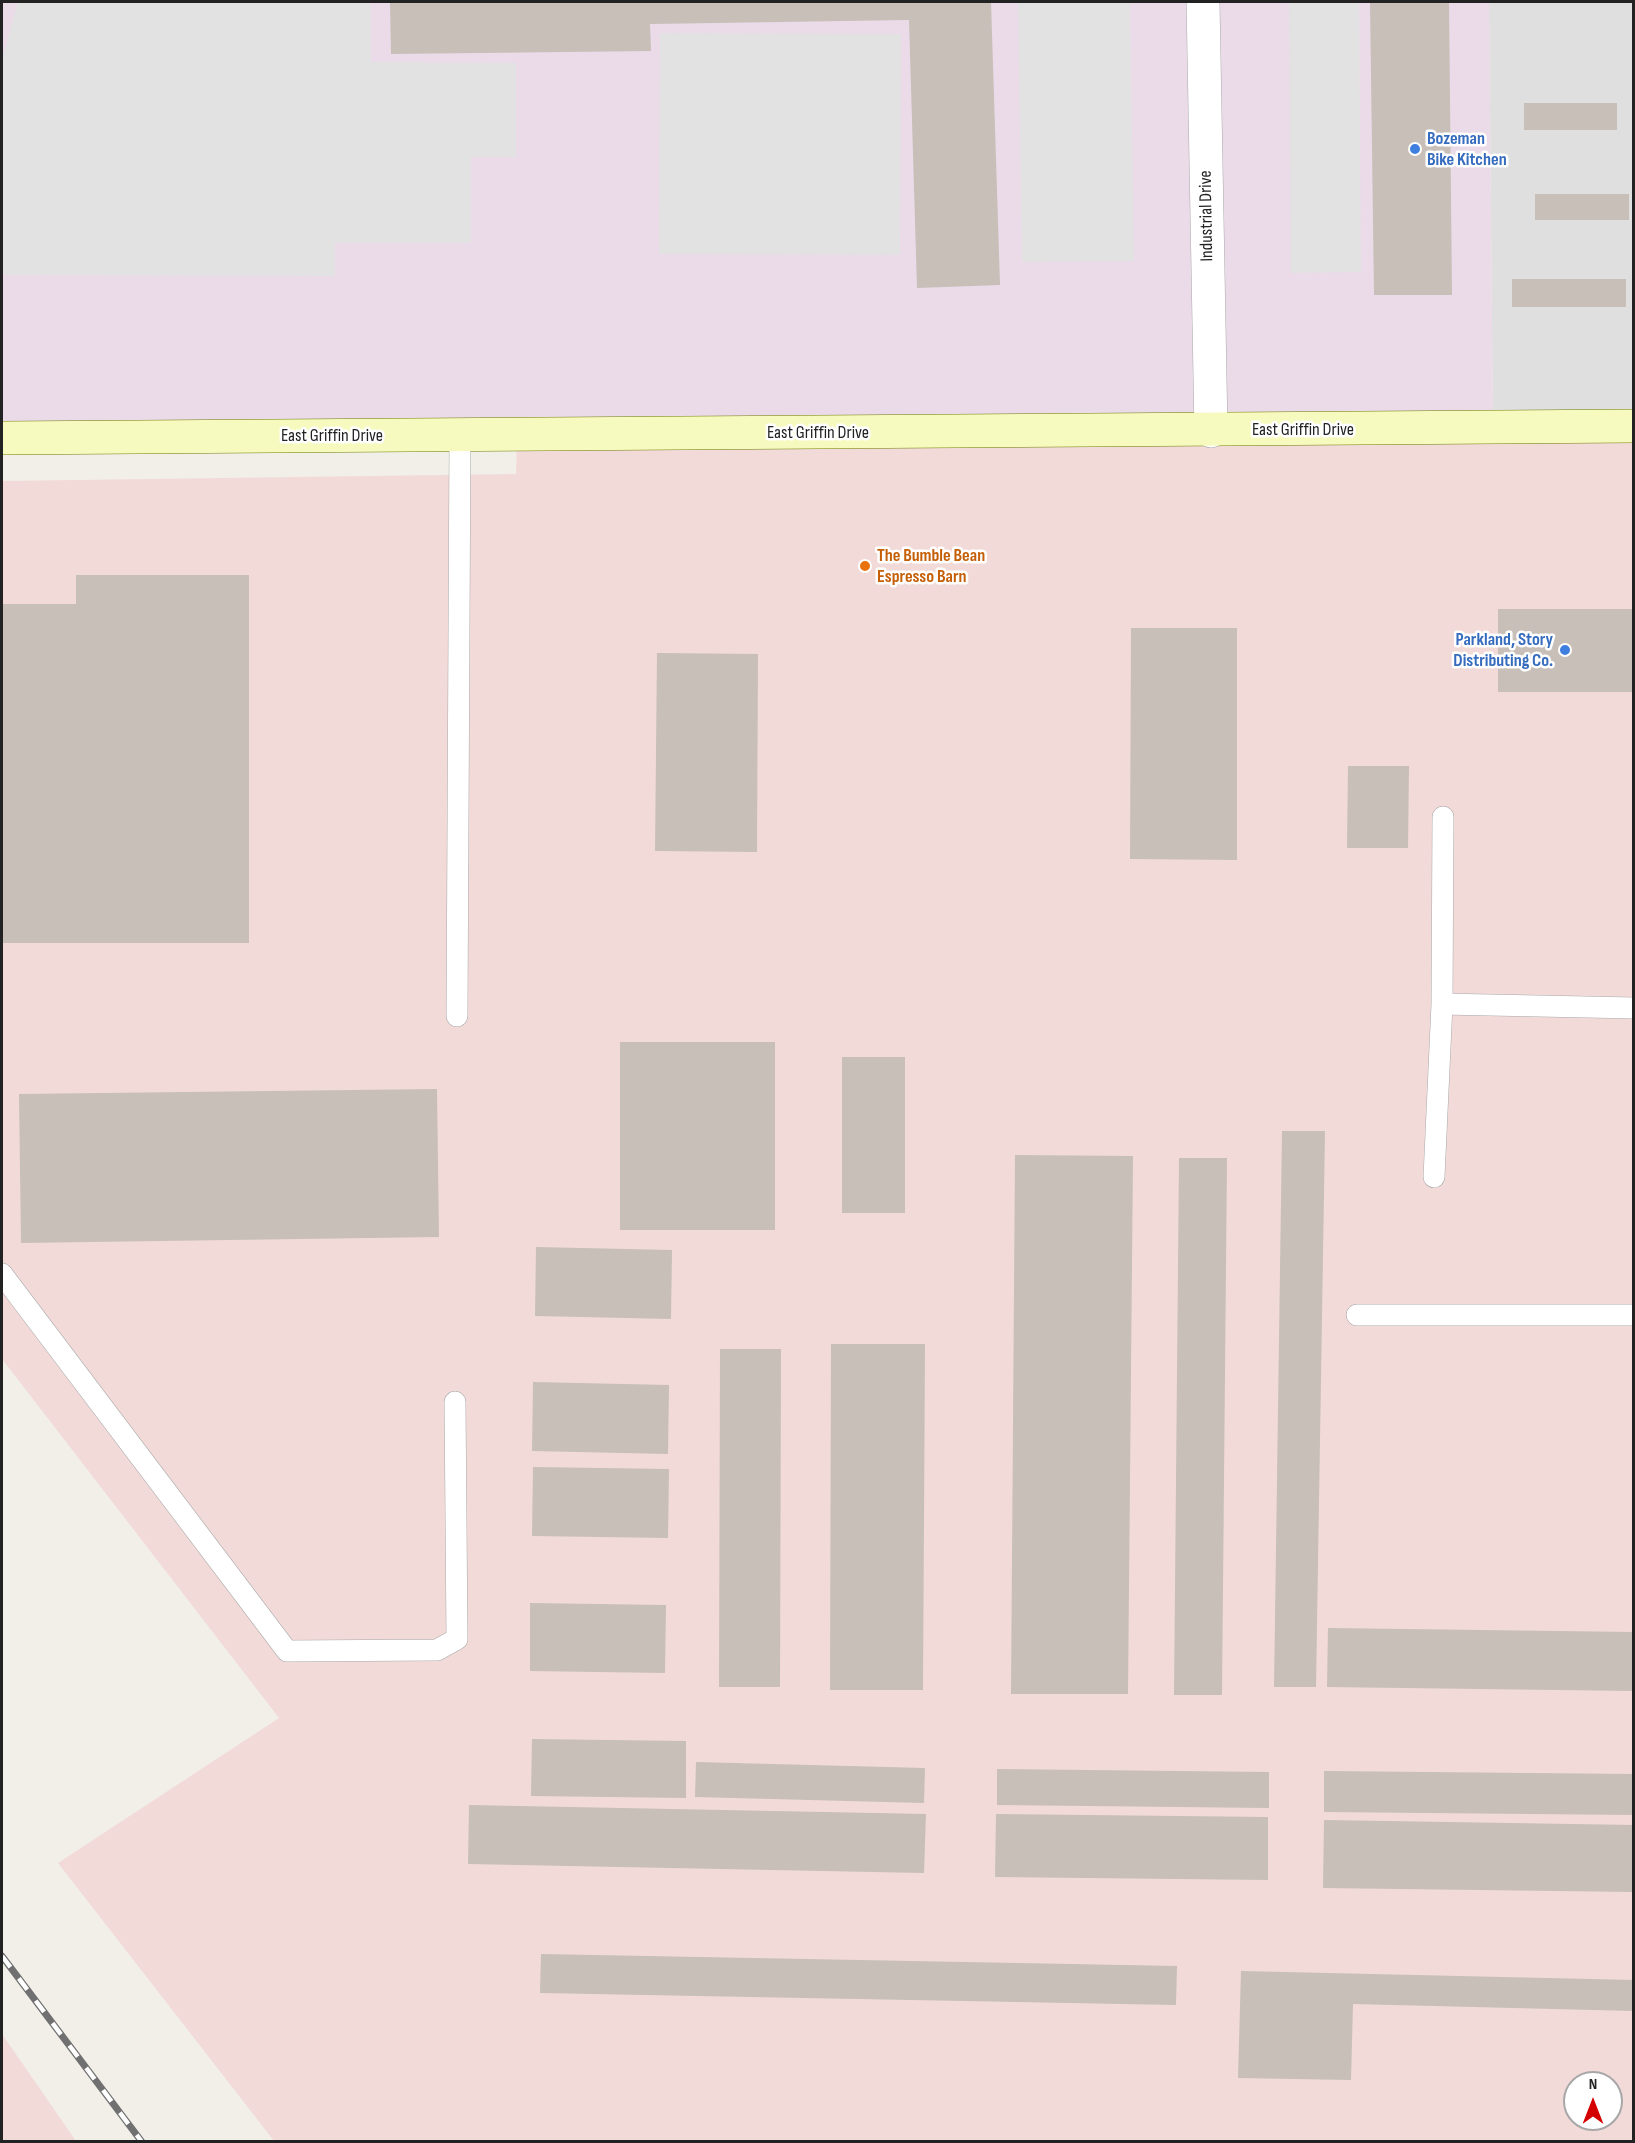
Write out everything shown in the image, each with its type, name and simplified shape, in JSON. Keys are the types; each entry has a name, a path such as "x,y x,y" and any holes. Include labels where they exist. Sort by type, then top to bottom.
{"main road":[{"name":"East Griffin Drive","path":"2,438 1211,431 1634,426"}],"street":[{"name":"Industrial Drive","path":"1203,2 1211,431"}],"lane":[{"path":"457,1016 460,435"},
{"path":"1434,1176 1442,1004 1443,817"},
{"path":"1442,1004 1634,1008"},
{"path":"2,1274 288,1651 437,1650 458,1639 456,1402"},
{"path":"1357,1316 1634,1315"}],"shaded area":[{"path":"2,2 1489,2 1493,428 2,438"},
{"path":"18,2 371,2 371,62 516,63 516,157 471,157 471,243 335,243 335,276 2,275 2,60"},
{"path":"1018,2 1130,2 1134,261 1022,262"},
{"path":"1289,2 1359,2 1361,272 1291,273"},
{"path":"1489,2 1633,2 1633,427 1493,428"},
{"path":"660,33 901,34 900,255 659,254"},
{"path":"1633,428 1633,2141 274,2141 58,1863 279,1718 2,1359 2,481 516,474 517,435"},
{"path":"2,2034 76,2141 2,2141"}],"building":[{"path":"390,2 991,2 1000,285 917,288 909,20 650,24 651,51 391,54"},
{"path":"1370,2 1449,2 1452,295 1374,295"},
{"path":"1524,103 1617,103 1617,130 1524,130"},
{"path":"1535,194 1629,194 1629,220 1535,220"},
{"path":"1512,279 1626,279 1626,307 1512,307"},
{"path":"76,575 249,575 249,943 2,943 2,604 76,604"},
{"name":"Parkland, Story Distributing Co.","path":"1498,609 1632,609 1632,692 1498,692"},
{"path":"1131,628 1237,628 1237,860 1130,859"},
{"path":"657,653 758,654 757,852 655,851"},
{"path":"1348,766 1409,766 1408,848 1347,848"},
{"path":"620,1042 775,1042 775,1230 620,1230"},
{"path":"842,1057 905,1057 905,1213 842,1213"},
{"path":"437,1089 439,1237 21,1243 19,1094"},
{"path":"1282,1131 1325,1131 1316,1687 1274,1687"},
{"path":"1015,1155 1133,1156 1128,1694 1011,1694"},
{"path":"1179,1158 1227,1158 1222,1695 1174,1695"},
{"path":"536,1247 672,1250 671,1319 535,1316"},
{"path":"831,1344 925,1344 923,1690 830,1690"},
{"path":"720,1349 781,1349 780,1687 719,1687"},
{"path":"533,1382 669,1385 668,1454 532,1451"},
{"path":"533,1467 669,1469 668,1538 532,1536"},
{"path":"530,1603 666,1605 665,1673 530,1671"},
{"path":"1328,1628 1634,1632 1634,1691 1327,1687"},
{"path":"532,1739 686,1741 686,1798 531,1796"},
{"path":"696,1762 925,1768 924,1803 695,1797"},
{"path":"997,1769 1269,1772 1269,1808 997,1805"},
{"path":"1324,1771 1634,1774 1634,1815 1324,1812"},
{"path":"469,1805 926,1814 924,1873 468,1864"},
{"path":"996,1814 1268,1817 1268,1880 995,1877"},
{"path":"1324,1820 1634,1825 1634,1892 1323,1888"},
{"path":"541,1954 1177,1966 1176,2005 540,1993"},
{"path":"1241,1971 1634,1980 1634,2011 1353,2004 1351,2080 1238,2078"}],"railway":[{"path":"2,1956 142,2142"}],"place":[{"name":"Bozeman Bike Kitchen","path":"1415,149"},
{"name":"The Bumble Bean Espresso Barn","path":"865,566"},
{"name":"Parkland, Story Distributing Co.","path":"1565,650"}]}
